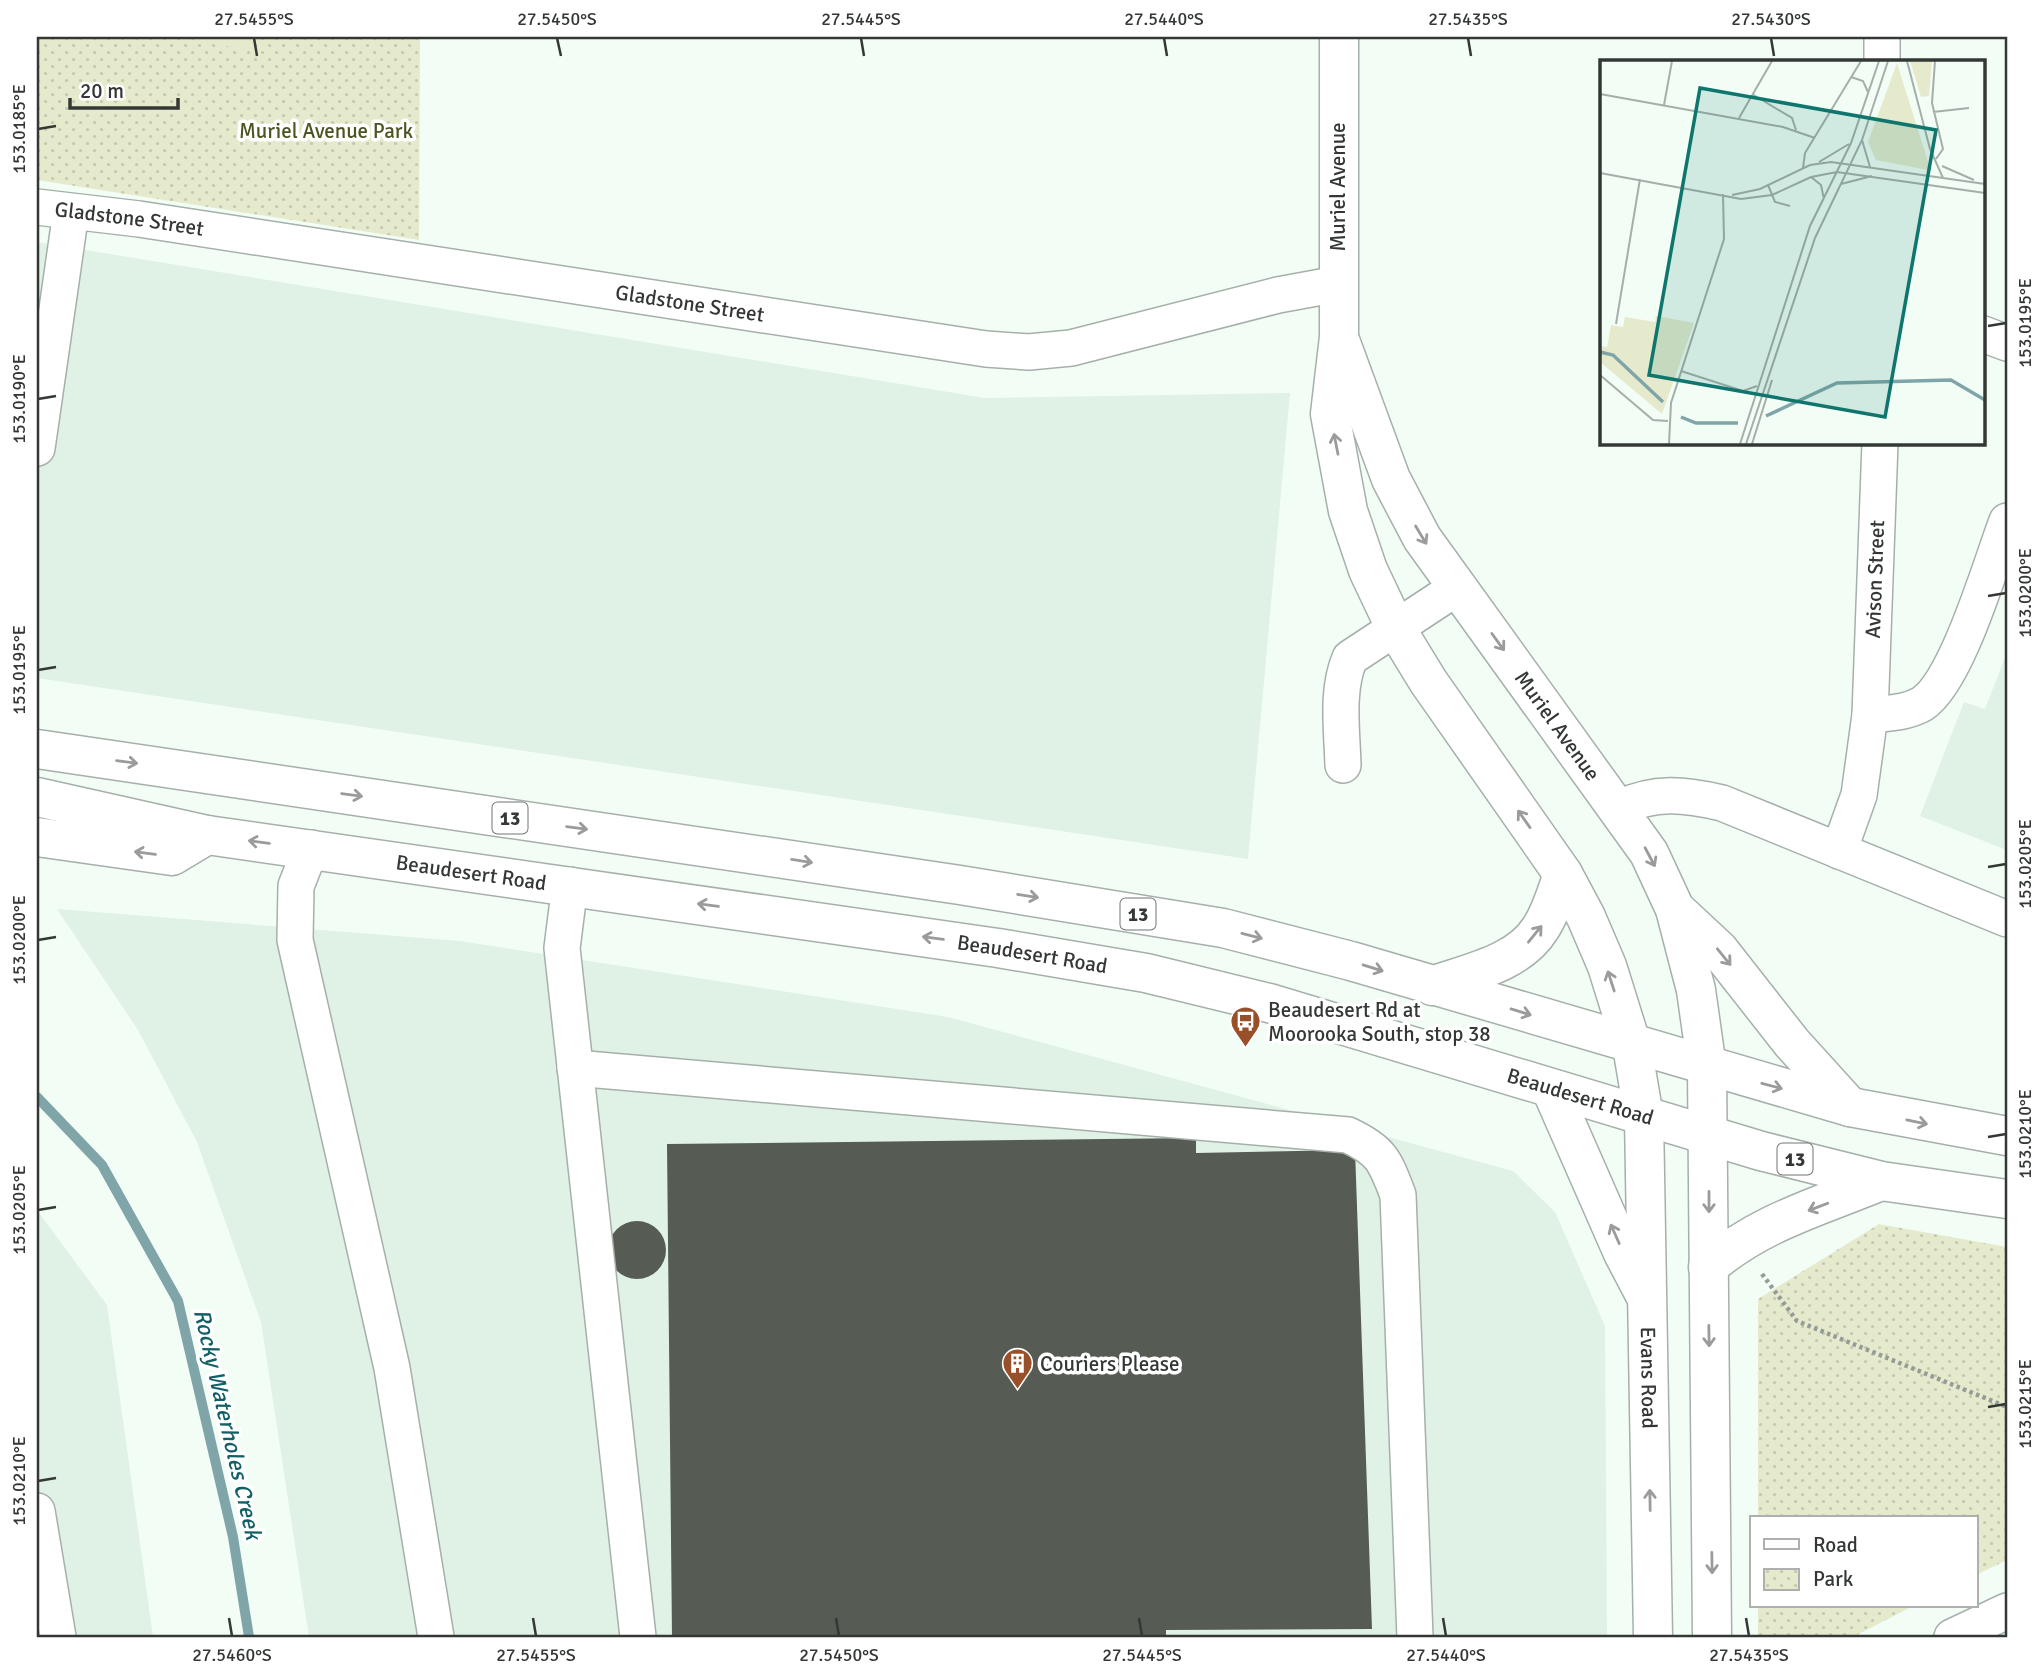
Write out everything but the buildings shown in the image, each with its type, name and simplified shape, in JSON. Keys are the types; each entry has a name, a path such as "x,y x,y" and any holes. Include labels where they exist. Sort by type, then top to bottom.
{"main road":[{"name":"Muriel Avenue","path":"1339,37 1339,337 1330,414 1348,511 1368,570 1395,627 1428,681 1563,874 1607,966 1632,1046 1644,1117"},
{"name":"Muriel Avenue","path":"1339,337 1391,479 1422,538 1649,853 1675,909 1696,990 1707,1068 1710,1136"},
{"name":"13","path":"44,743 1223,928 1850,1107 2007,1136"},
{"name":"Beaudesert Road","path":"37,797 207,835 570,885 998,948 1146,973 1269,1003 1644,1117 1881,1181 2007,1199"},
{"path":"37,837 172,856 207,835"},
{"path":"1432,986 1503,961 1522,948 1539,931 1563,874"},
{"path":"1675,909 1719,950 1791,1044 1850,1107"},
{"path":"1551,1089 1623,1253 1645,1295"},
{"name":"Evans Road","path":"1644,1117 1645,1295 1654,1637"},
{"path":"1710,1136 1712,1637"},
{"path":"1709,1267 1735,1244 1764,1227 1881,1181"}],"street":[{"path":"1882,37 1882,60"},
{"name":"Gladstone Street","path":"37,207 139,219 986,349 1029,352 1071,348 1278,295 1338,284"},
{"path":"37,448 71,212"},
{"path":"1984,334 2007,343"},
{"name":"Avison Street","path":"1839,851 1859,795 1870,715 1880,444"},
{"path":"1870,715 1904,712 1922,704 1936,692 1951,668 2007,521"},
{"path":"1343,765 1345,670 1350,658 1458,587"},
{"path":"1619,808 1657,794 1688,795 1722,803 2007,919"},
{"path":"311,848 296,886 295,940 392,1368 436,1637"},
{"path":"570,885 562,948 638,1637"},
{"path":"575,1068 1348,1135 1370,1145 1384,1158 1398,1195 1415,1637"},
{"path":"37,1511 58,1637"},
{"path":"1951,1637 2007,1611"}],"path":[{"path":"1755,1265 1797,1321 2007,1407"}],"shaded area":[{"path":"37,242 985,398 1290,393 1248,859 37,678"},
{"path":"2007,652 2007,850 1920,816 1964,702 1985,709"},
{"path":"57,909 460,941 948,1017 1513,1171 1555,1212 1605,1326 1607,1637 309,1637 261,1322 197,1142 138,1030"},
{"path":"37,1210 107,1305 153,1637 37,1637"}],"green space":[{"name":"Muriel Avenue Park","path":"37,37 420,37 419,240 37,180"},
{"path":"195,37 254,37 252,50 194,41"},
{"path":"1879,1224 2007,1247 2007,1560 1978,1574 1978,1516 1758,1516 1758,1299"},
{"path":"1758,1608 1909,1608 1853,1637 1758,1637"}],"waterway":[{"name":"Rocky Waterholes Creek","path":"37,1097 102,1165 178,1301 233,1537 249,1637"}],"place":[{"name":"Beaudesert Rd at Moorooka South, stop 38","path":"1245,1049"},
{"name":"Couriers Please","path":"1017,1391"}]}
